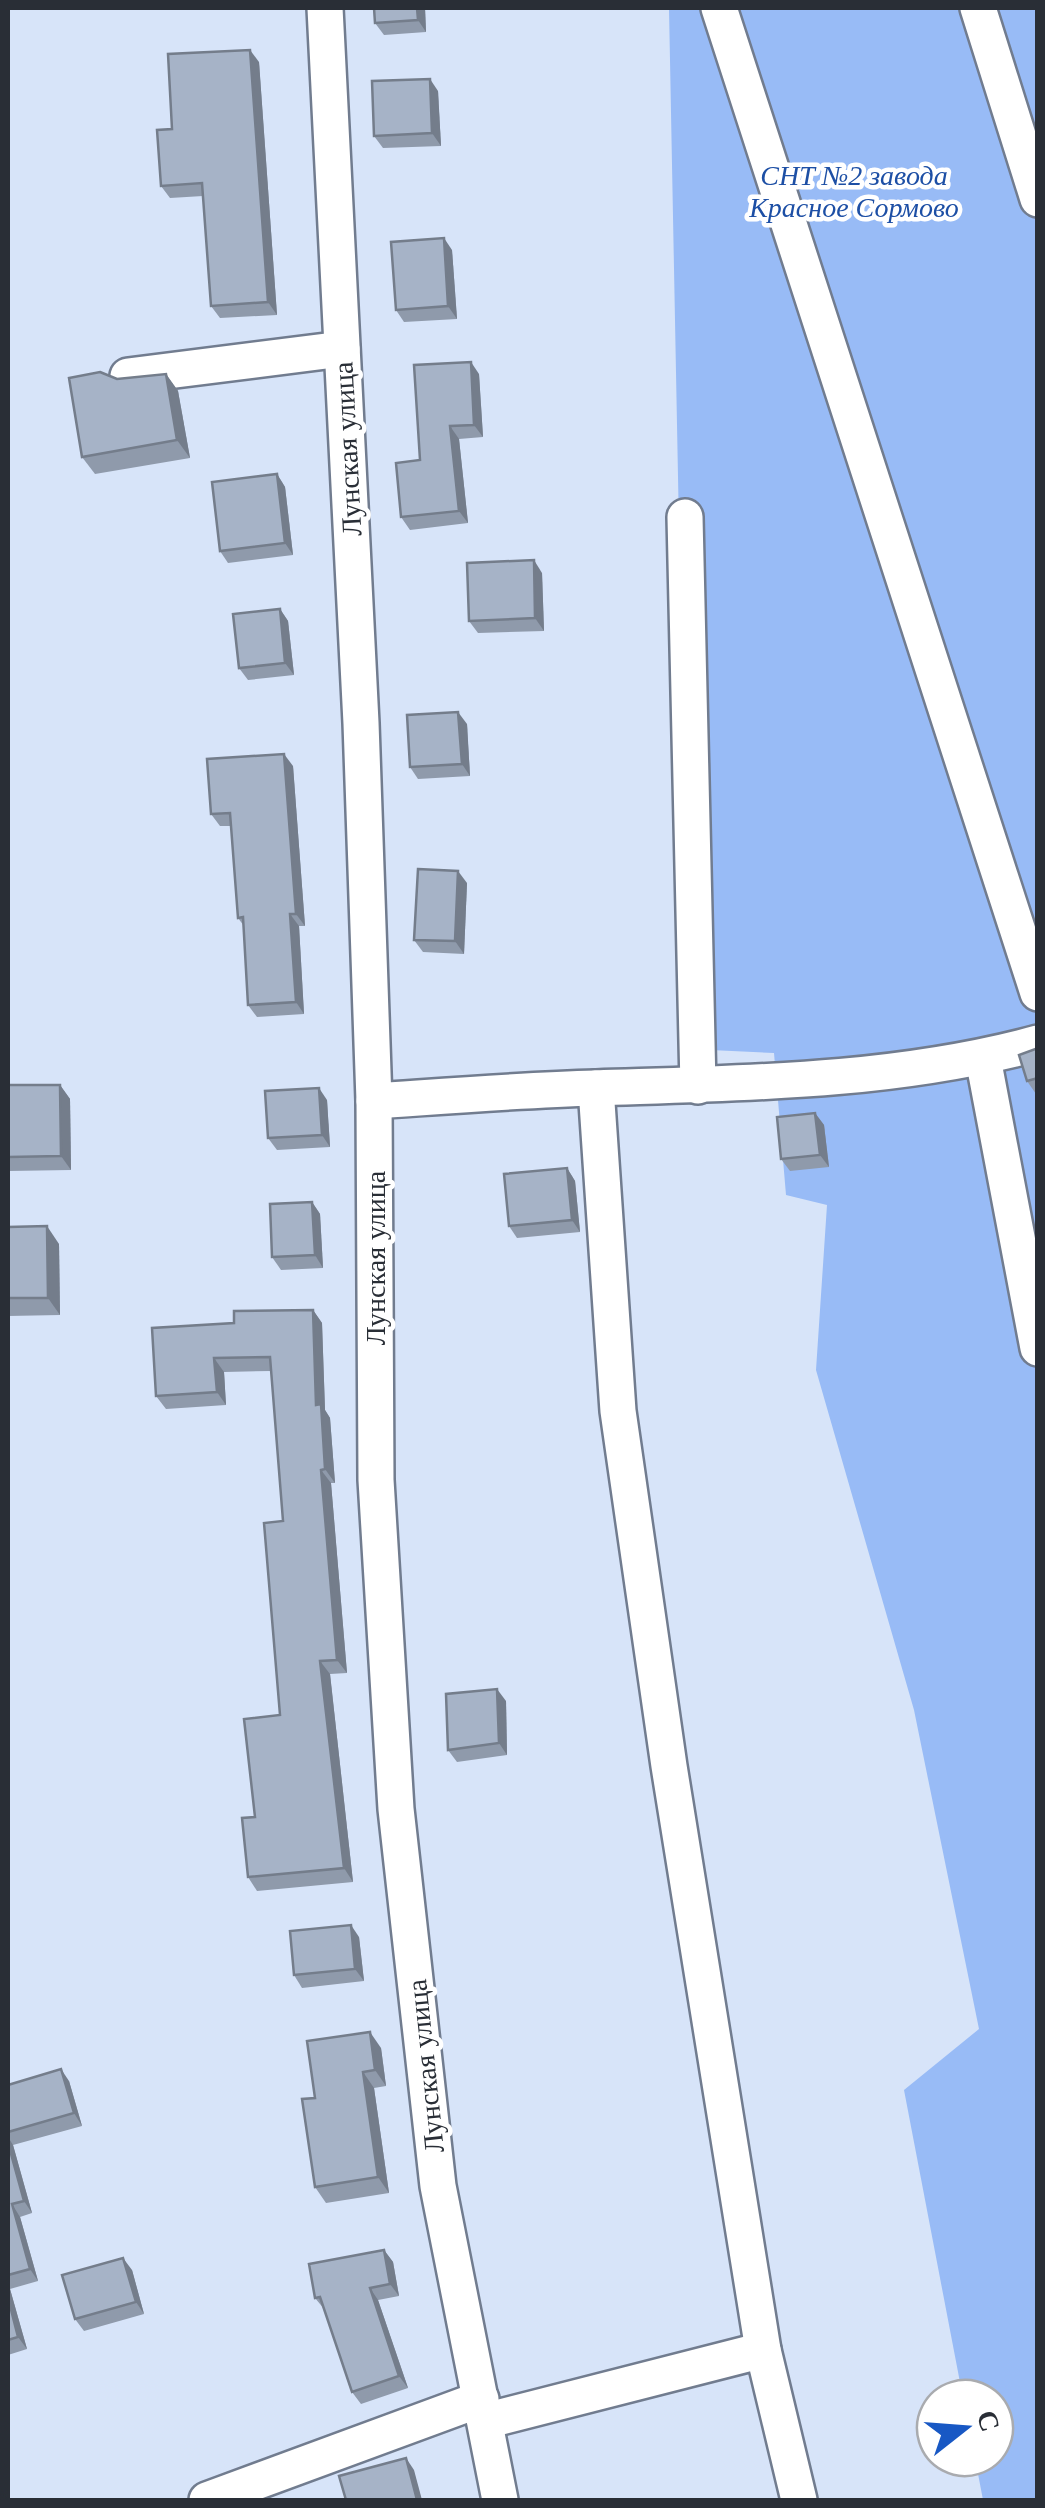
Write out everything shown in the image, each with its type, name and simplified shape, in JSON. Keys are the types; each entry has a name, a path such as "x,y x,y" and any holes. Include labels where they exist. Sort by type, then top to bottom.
{"street":[{"name":"Лунская улица","path":"325,8 361,723 374,1100 376,1480 396,1809 438,2186 500,2500"},
{"path":"719,8 1038,992"},
{"path":"978,8 1038,198"},
{"path":"128,376 342,349"},
{"path":"686,517 698,1086"},
{"path":"374,1100 698,1086 868,1072 982,1058 1038,1043"},
{"path":"982,1058 1038,1348"},
{"path":"596,1088 618,1411 669,1766 763,2350 799,2500"},
{"path":"206,2500 483,2410 763,2350"}],"green space":[{"name":"СНТ №2 завода Красное Сормово","path":"669,8 1037,8 1037,2500 983,2500 979,2478 1015,2478 1015,2378 959,2378 904,2090 979,2029 914,1710 816,1370 827,1205 786,1195 774,1053 689,1049"}],"building":[{"path":"374,8 417,8 418,20 375,23"},
{"path":"250,50 268,302 211,306 202,183 161,186 157,130 172,129 168,54"},
{"path":"430,79 432,133 374,136 372,81"},
{"path":"444,238 448,306 396,310 391,242"},
{"path":"471,362 474,425 450,426 459,511 401,517 396,463 420,460 414,365"},
{"path":"100,372 117,379 166,374 177,440 82,457 69,378"},
{"path":"277,474 285,543 220,551 212,482"},
{"path":"534,560 535,618 469,621 467,563"},
{"path":"280,609 285,663 239,668 233,614"},
{"path":"458,712 462,764 410,767 407,715"},
{"path":"284,754 296,914 290,914 296,1002 248,1005 243,917 238,918 230,813 211,814 207,759"},
{"path":"418,869 458,871 455,941 414,940"},
{"path":"1038,1048 1038,1078 1027,1081 1019,1055"},
{"path":"8,1085 60,1085 61,1156 8,1157"},
{"path":"319,1088 322,1135 268,1138 265,1091"},
{"path":"815,1113 820,1155 781,1159 777,1117"},
{"path":"567,1168 572,1220 509,1226 504,1174"},
{"path":"312,1202 315,1255 272,1257 270,1204"},
{"path":"47,1226 48,1298 8,1298 8,1227"},
{"path":"313,1310 316,1405 321,1404 325,1469 321,1470 337,1660 320,1661 344,1868 248,1877 242,1818 255,1817 244,1719 280,1715 264,1523 283,1521 270,1357 214,1358 217,1392 156,1396 152,1328 234,1323 234,1311"},
{"path":"497,1689 499,1743 448,1750 446,1694"},
{"path":"351,1925 355,1969 294,1975 290,1931"},
{"path":"370,2032 375,2070 363,2072 378,2177 315,2187 302,2099 315,2098 307,2041"},
{"path":"61,2069 74,2113 8,2132 8,2085"},
{"path":"8,2143 24,2201 12,2204 30,2269 8,2275"},
{"path":"384,2250 390,2284 370,2288 399,2376 352,2392 320,2297 315,2298 309,2264"},
{"path":"123,2258 136,2302 75,2319 62,2275"},
{"path":"8,2298 18,2337 8,2340"},
{"path":"406,2458 417,2500 346,2500 339,2476"}]}
